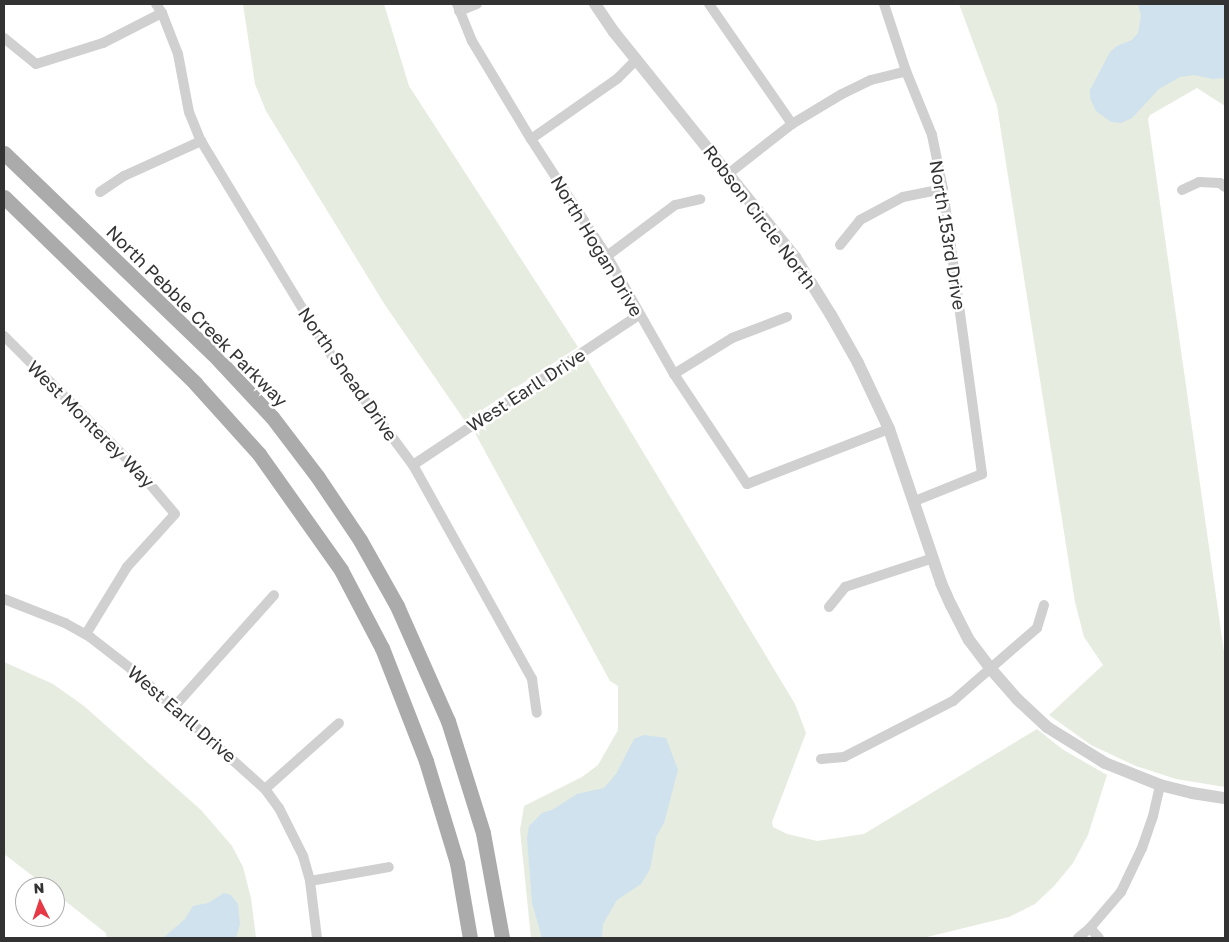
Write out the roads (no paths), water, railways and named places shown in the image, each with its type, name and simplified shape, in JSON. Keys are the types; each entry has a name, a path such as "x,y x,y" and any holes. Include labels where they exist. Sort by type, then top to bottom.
{"main road":[{"name":"North Pebble Creek Parkway","path":"4,153 206,347 272,417 317,476 360,540 396,606 448,721 483,833 502,938"},
{"path":"4,168 11,172 26,175"},
{"path":"4,197 120,308 208,397 259,454 341,570 382,648 426,761 457,863 470,938"}],"street":[{"name":"North Snead Drive","path":"156,4 162,13 178,54 189,112 201,141 329,352 413,465 532,679 537,713"},
{"path":"458,7 478,4"},
{"name":"Robson Circle North","path":"595,4 636,60 795,257 813,284 858,363 889,429 915,501 941,583 960,623 990,668 1016,700 1047,727 1105,763 1160,785 1192,793 1225,798"},
{"path":"709,4 792,124"},
{"name":"North 153rd Drive","path":"884,4 906,71 932,135 943,189 982,474 915,501"},
{"name":"North Hogan Drive","path":"458,7 472,41 531,138 607,256 674,374 747,484 889,429"},
{"path":"4,38 36,64 103,43 162,13"},
{"path":"531,138 617,79 636,60"},
{"path":"728,174 792,124 849,90 871,80 906,71"},
{"path":"100,192 124,176 201,141"},
{"path":"1182,190 1199,182 1220,183 1225,187"},
{"path":"840,245 860,220 902,197 943,189"},
{"path":"607,256 675,205 700,199"},
{"name":"West Earll Drive","path":"413,465 639,315"},
{"path":"674,374 732,338 787,316"},
{"name":"West Monterey Way","path":"4,336 138,470 175,514 127,567 86,634"},
{"path":"829,607 846,587 933,558"},
{"path":"174,707 274,595"},
{"name":"West Earll Drive","path":"4,599 65,623 86,634 130,668 265,789 292,830 303,856 310,881 317,938"},
{"path":"821,759 844,757 953,701 1037,628 1044,605"},
{"path":"265,789 339,723"},
{"path":"1078,938 1090,928 1121,892 1142,848 1153,816 1160,785"},
{"path":"310,881 389,866"},
{"path":"1090,928 1099,938"}],"water":[{"path":"1138,4 1225,4 1225,78 1213,79 1194,75 1180,77 1159,89 1132,118 1121,123 1111,122 1096,111 1090,98 1090,90 1110,52 1117,46 1132,40 1138,33 1141,16"},
{"path":"644,735 666,738 678,770 664,823 656,837 650,869 641,884 617,900 603,924 602,938 542,938 532,903 527,838 529,826 542,813 552,810 577,794 604,788 616,774 634,739"},
{"path":"224,893 231,895 238,904 240,924 236,938 163,938 185,919 193,906 208,903"}]}
